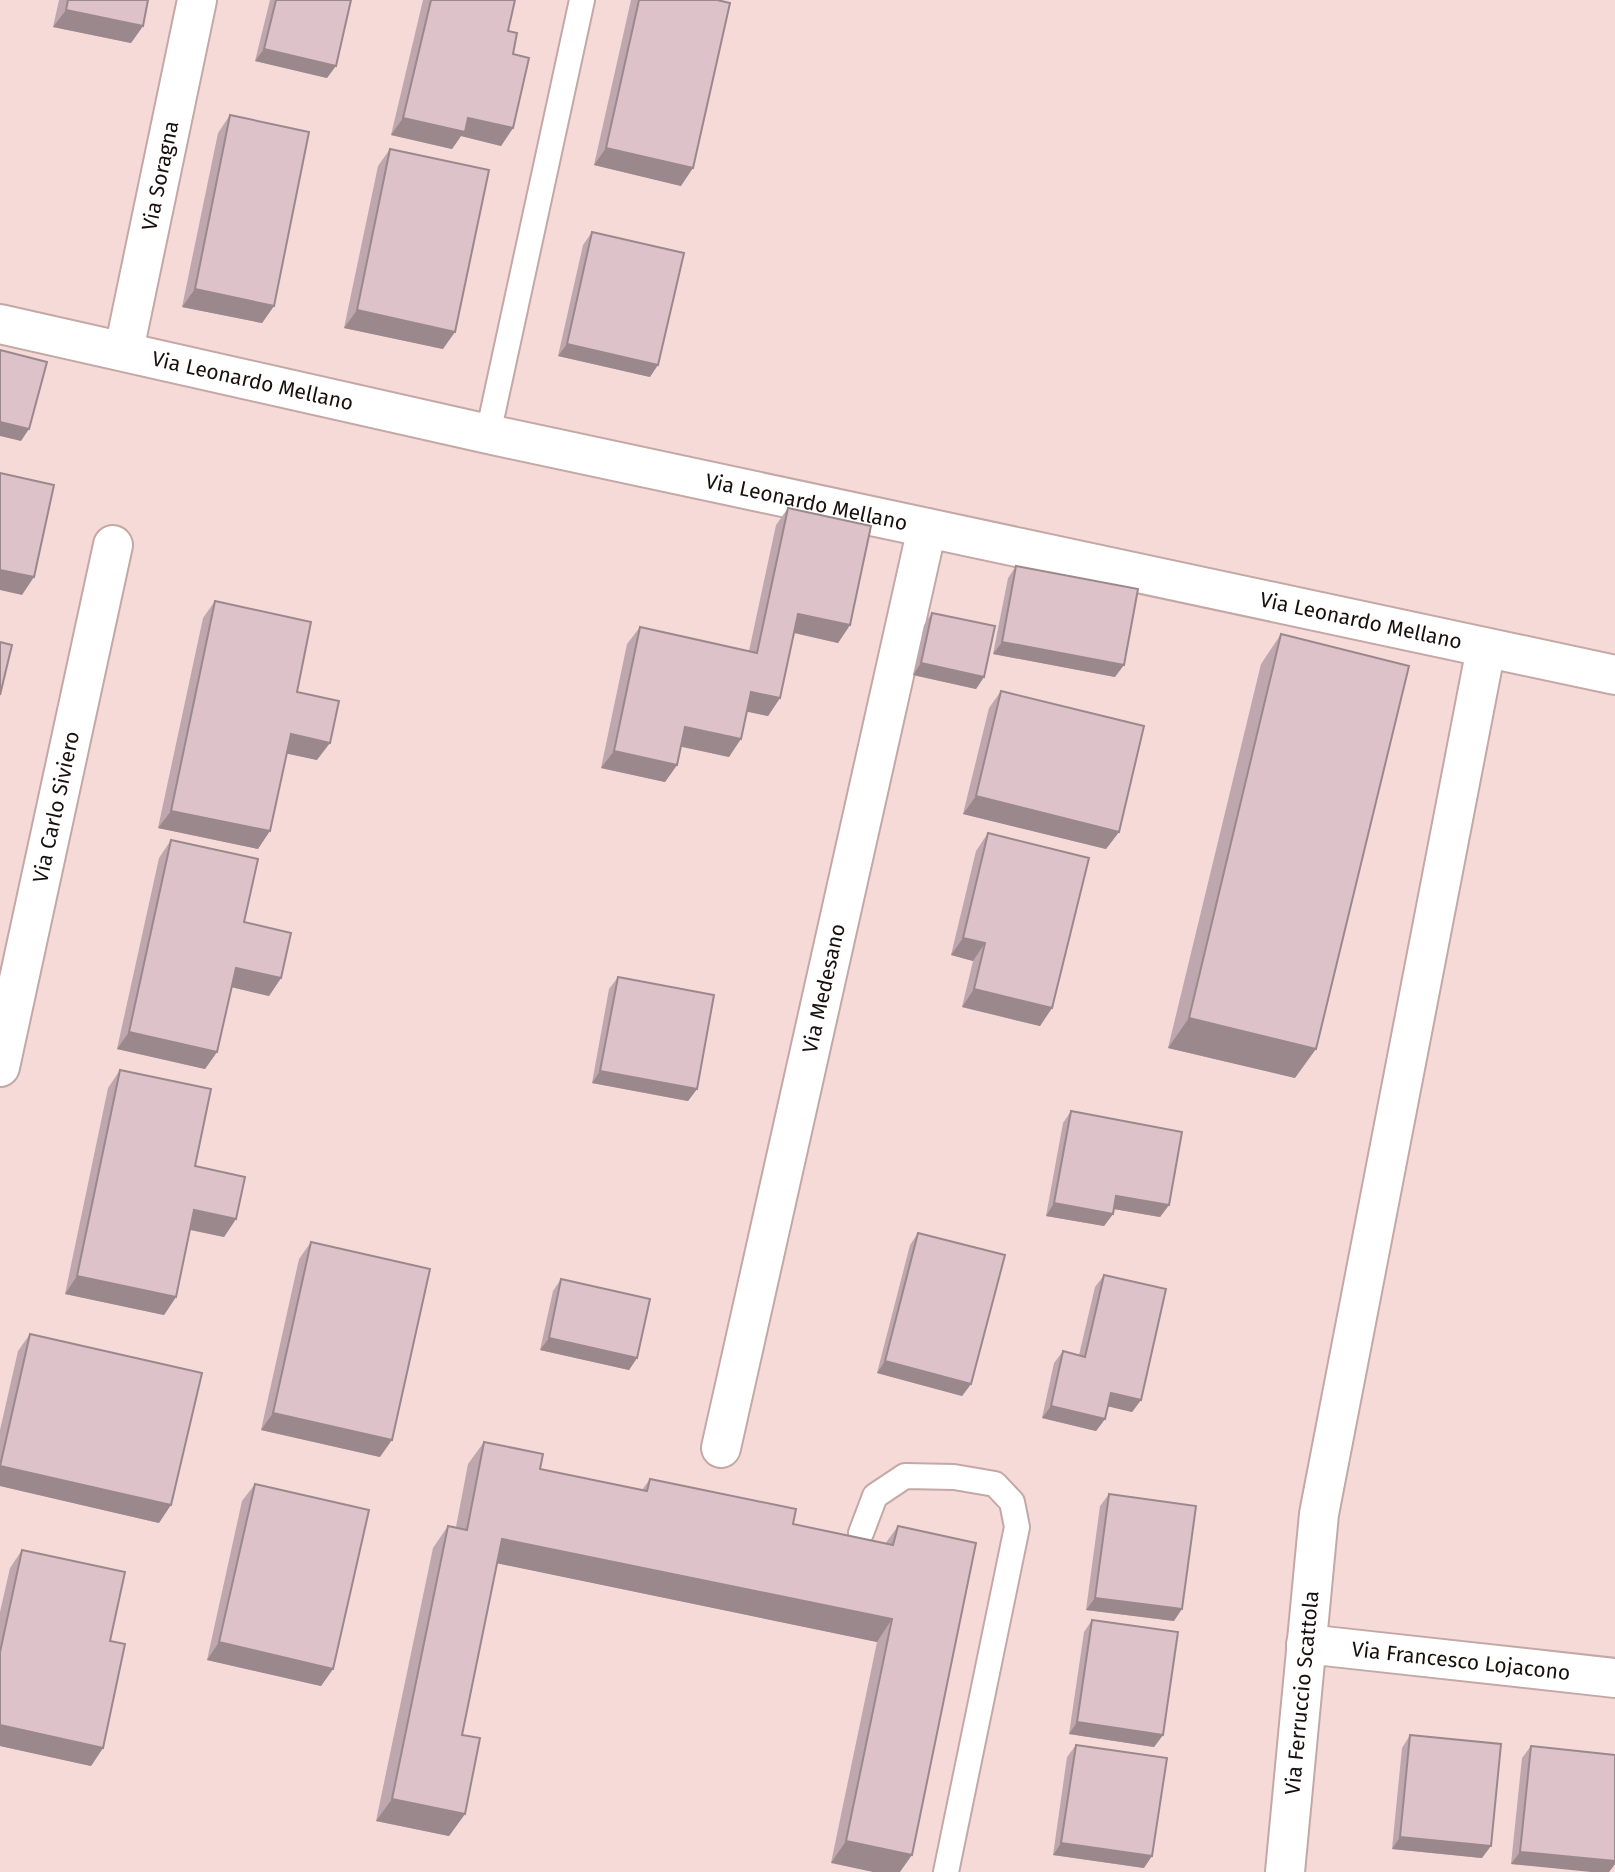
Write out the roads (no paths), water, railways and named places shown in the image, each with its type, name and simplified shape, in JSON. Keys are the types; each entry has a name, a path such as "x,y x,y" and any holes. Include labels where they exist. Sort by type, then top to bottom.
{"street":[{"name":"Via Soragna","path":"124,351 197,0"},
{"name":"Via Leonardo Mellano","path":"0,324 488,434 1615,676"},
{"name":"Via Medesano","path":"721,1448 927,528"},
{"name":"Via Carlo Siviero","path":"0,1067 113,545"},
{"name":"Via Ferruccio Scattola","path":"1285,1872 1319,1514 1486,648"},
{"name":"Via Francesco Lojacono","path":"1306,1644 1615,1678"}],"lane":[{"path":"488,434 582,0"},
{"path":"861,1533 875,1496 905,1476 954,1477 995,1485 1013,1502 1017,1527 946,1872"}]}
